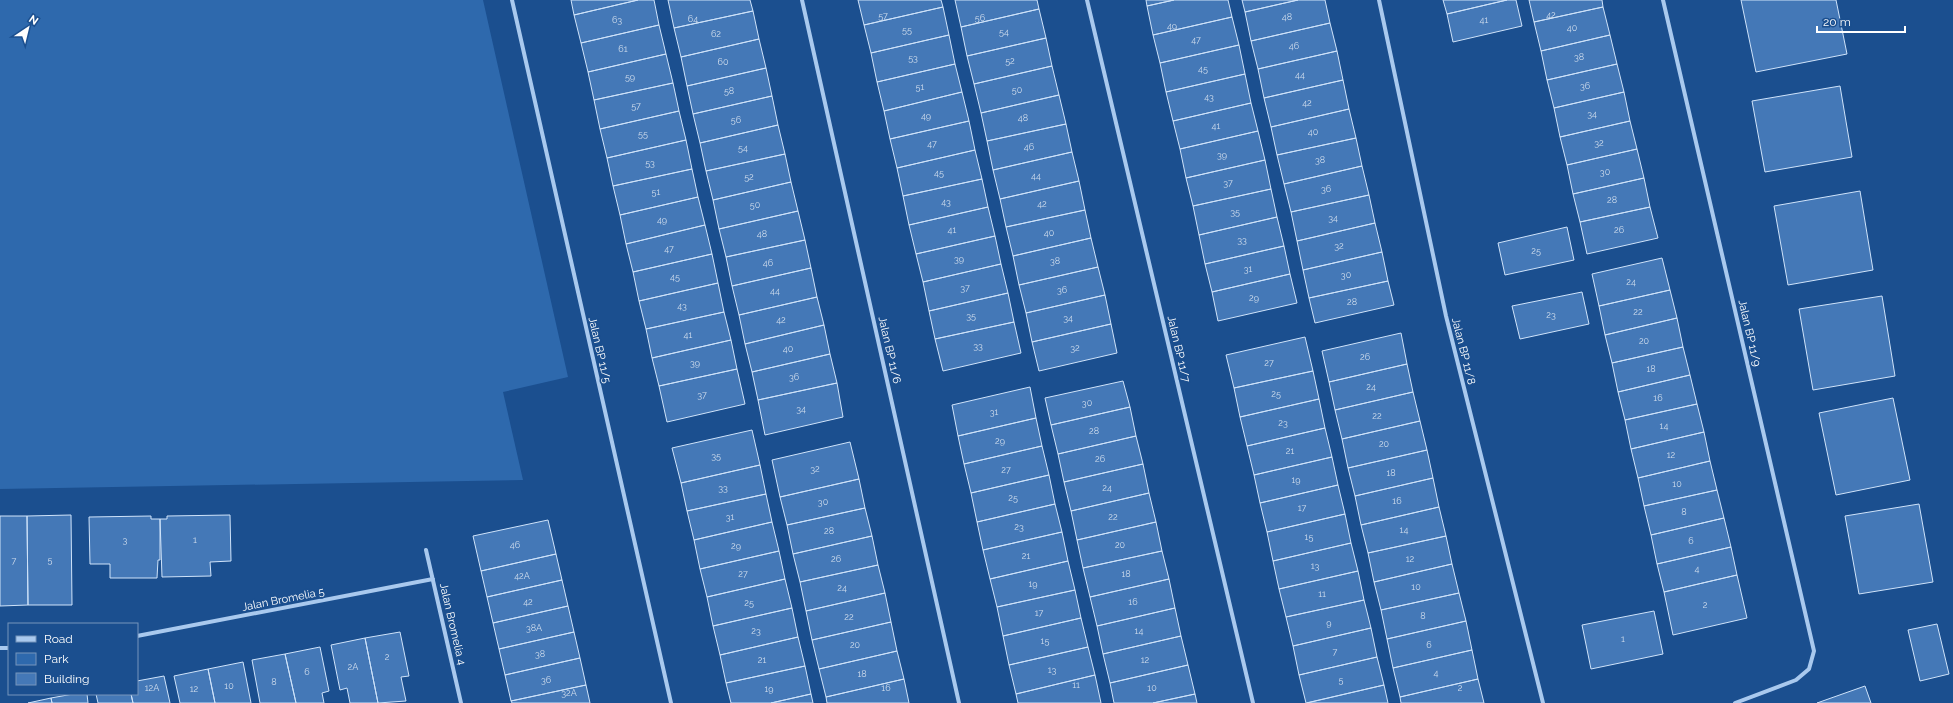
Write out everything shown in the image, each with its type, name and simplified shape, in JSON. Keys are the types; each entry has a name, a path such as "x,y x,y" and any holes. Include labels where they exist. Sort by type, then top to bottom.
{"street":[{"name":"Jalan BP 11/5","path":"512,0 671,703"},
{"name":"Jalan BP 11/6","path":"802,0 959,703"},
{"name":"Jalan BP 11/7","path":"1087,0 1253,703"},
{"name":"Jalan BP 11/8","path":"1379,0 1446,316 1543,703"},
{"name":"Jalan BP 11/9","path":"1664,0 1814,651 1809,670 1796,680 1735,703"},
{"name":"Jalan Bromelia 4","path":"426,550 461,703"},
{"name":"Jalan Bromelia 5","path":"138,636 433,579"}],"green space":[{"path":"0,0 483,0 568,377 503,392 523,480 0,489"}],"building":[{"path":"571,0 638,0 574,15"},
{"path":"638,0 654,0 659,25 581,43 574,15"},
{"path":"668,0 750,0 753,11 674,28"},
{"path":"858,0 941,0 943,7 864,25"},
{"path":"955,0 1037,0 1039,9 961,27"},
{"path":"1146,0 1174,0 1147,6"},
{"path":"1174,0 1228,0 1232,17 1153,35 1147,6"},
{"path":"1242,0 1298,0 1245,12"},
{"path":"1298,0 1325,0 1330,23 1251,41 1245,12"},
{"path":"1443,0 1507,0 1447,14"},
{"path":"1507,0 1516,0 1522,26 1453,42 1447,14"},
{"path":"1529,0 1602,0 1603,7 1534,22"},
{"path":"1741,0 1836,0 1847,54 1756,72"},
{"path":"943,7 949,35 871,53 864,25"},
{"path":"1603,7 1610,35 1541,51 1534,22"},
{"path":"1039,9 1046,38 967,56 961,27"},
{"path":"753,11 759,39 681,57 674,28"},
{"path":"1232,17 1239,45 1160,63 1153,35"},
{"path":"1330,23 1337,51 1258,69 1251,41"},
{"path":"659,25 666,54 588,72 581,43"},
{"path":"949,35 955,64 877,82 871,53"},
{"path":"1610,35 1617,64 1547,80 1541,51"},
{"path":"1046,38 1052,66 974,84 967,56"},
{"path":"759,39 766,68 687,86 681,57"},
{"path":"1239,45 1245,74 1166,92 1160,63"},
{"path":"1337,51 1343,80 1264,98 1258,69"},
{"path":"666,54 673,83 594,100 588,72"},
{"path":"955,64 962,92 884,111 877,82"},
{"path":"1617,64 1624,92 1554,108 1547,80"},
{"path":"1052,66 1059,95 981,113 974,84"},
{"path":"766,68 772,96 693,114 687,86"},
{"path":"1245,74 1251,103 1173,121 1166,92"},
{"path":"1343,80 1349,109 1271,127 1264,98"},
{"path":"673,83 679,111 600,129 594,100"},
{"path":"1840,86 1852,157 1765,172 1752,101"},
{"path":"962,92 969,121 890,139 884,111"},
{"path":"1624,92 1630,121 1560,137 1554,108"},
{"path":"1059,95 1066,124 987,141 981,113"},
{"path":"772,96 778,125 700,143 693,114"},
{"path":"1251,103 1258,131 1180,149 1173,121"},
{"path":"1349,109 1356,138 1277,155 1271,127"},
{"path":"679,111 686,140 607,158 600,129"},
{"path":"969,121 975,150 897,168 890,139"},
{"path":"1630,121 1637,149 1567,165 1560,137"},
{"path":"1066,124 1072,152 993,170 987,141"},
{"path":"778,125 785,154 706,171 700,143"},
{"path":"1258,131 1265,160 1186,178 1180,149"},
{"path":"1356,138 1362,166 1284,184 1277,155"},
{"path":"686,140 692,169 613,186 607,158"},
{"path":"1637,149 1644,178 1573,194 1567,165"},
{"path":"975,150 982,179 903,196 897,168"},
{"path":"1072,152 1079,181 1000,199 993,170"},
{"path":"785,154 791,182 713,200 706,171"},
{"path":"1265,160 1271,189 1193,206 1186,178"},
{"path":"1362,166 1369,195 1291,212 1284,184"},
{"path":"692,169 698,197 620,215 613,186"},
{"path":"1644,178 1650,207 1580,222 1573,194"},
{"path":"982,179 988,207 909,225 903,196"},
{"path":"1079,181 1085,210 1006,227 1000,199"},
{"path":"791,182 798,211 719,229 713,200"},
{"path":"1271,189 1277,217 1199,235 1193,206"},
{"path":"1860,191 1873,270 1788,285 1774,206"},
{"path":"1369,195 1375,223 1297,241 1291,212"},
{"path":"698,197 705,225 626,244 620,215"},
{"path":"988,207 995,236 916,254 909,225"},
{"path":"1650,207 1658,238 1587,254 1580,222"},
{"path":"1085,210 1091,238 1013,256 1006,227"},
{"path":"798,211 805,240 726,257 719,229"},
{"path":"1277,217 1284,246 1205,264 1199,235"},
{"path":"1375,223 1382,252 1303,270 1297,241"},
{"path":"705,225 712,254 633,272 626,244"},
{"path":"1567,227 1574,260 1505,275 1498,243"},
{"path":"995,236 1001,264 923,282 916,254"},
{"path":"1091,238 1098,267 1019,285 1013,256"},
{"path":"805,240 811,268 732,286 726,257"},
{"path":"1284,246 1290,274 1212,292 1205,264"},
{"path":"1382,252 1388,281 1309,298 1303,270"},
{"path":"712,254 718,283 639,301 633,272"},
{"path":"1662,258 1670,290 1599,306 1592,274"},
{"path":"1001,264 1008,293 929,311 923,282"},
{"path":"1098,267 1105,295 1026,313 1019,285"},
{"path":"811,268 817,297 739,315 732,286"},
{"path":"1290,274 1297,303 1218,321 1212,292"},
{"path":"1388,281 1394,305 1315,323 1309,298"},
{"path":"718,283 724,312 646,329 639,301"},
{"path":"1670,290 1677,318 1605,335 1599,306"},
{"path":"1582,292 1589,324 1520,339 1512,306"},
{"path":"1008,293 1014,322 935,339 929,311"},
{"path":"1105,295 1111,324 1032,342 1026,313"},
{"path":"1882,296 1895,376 1813,390 1799,309"},
{"path":"817,297 824,325 745,344 739,315"},
{"path":"724,312 731,340 652,358 646,329"},
{"path":"1677,318 1683,347 1612,363 1605,335"},
{"path":"1014,322 1021,353 943,371 935,339"},
{"path":"1111,324 1117,353 1039,371 1032,342"},
{"path":"824,325 830,354 752,372 745,344"},
{"path":"1401,333 1407,364 1329,382 1322,351"},
{"path":"1305,337 1313,371 1234,388 1226,355"},
{"path":"731,340 737,369 659,386 652,358"},
{"path":"1683,347 1690,375 1618,392 1612,363"},
{"path":"830,354 837,383 758,400 752,372"},
{"path":"1407,364 1413,392 1335,410 1329,382"},
{"path":"737,369 745,404 667,422 659,386"},
{"path":"1313,371 1319,399 1240,417 1234,388"},
{"path":"1690,375 1697,404 1625,420 1618,392"},
{"path":"1123,381 1130,407 1051,425 1045,398"},
{"path":"837,383 843,417 765,435 758,400"},
{"path":"1030,387 1036,418 958,436 952,405"},
{"path":"1413,392 1420,421 1342,439 1335,410"},
{"path":"1893,398 1910,480 1836,495 1819,413"},
{"path":"1319,399 1325,428 1247,446 1240,417"},
{"path":"1697,404 1704,432 1631,449 1625,420"},
{"path":"1130,407 1136,436 1058,454 1051,425"},
{"path":"1036,418 1042,446 964,464 958,436"},
{"path":"1420,421 1427,450 1348,468 1342,439"},
{"path":"1325,428 1332,457 1254,475 1247,446"},
{"path":"752,430 760,465 681,483 672,448"},
{"path":"1704,432 1710,461 1638,478 1631,449"},
{"path":"1136,436 1143,464 1064,482 1058,454"},
{"path":"850,442 859,479 780,497 772,460"},
{"path":"1042,446 1049,475 971,493 964,464"},
{"path":"1427,450 1433,478 1355,496 1348,468"},
{"path":"1332,457 1338,485 1260,503 1254,475"},
{"path":"1710,461 1717,490 1644,506 1638,478"},
{"path":"1143,464 1149,493 1071,511 1064,482"},
{"path":"760,465 766,494 687,511 681,483"},
{"path":"1049,475 1055,504 977,522 971,493"},
{"path":"1433,478 1439,507 1361,525 1355,496"},
{"path":"859,479 865,508 787,525 780,497"},
{"path":"1338,485 1345,514 1267,532 1260,503"},
{"path":"1717,490 1724,518 1651,535 1644,506"},
{"path":"1149,493 1156,522 1077,540 1071,511"},
{"path":"766,494 772,522 694,540 687,511"},
{"path":"1055,504 1062,532 983,550 977,522"},
{"path":"1919,504 1933,582 1859,594 1845,516"},
{"path":"1439,507 1446,536 1368,553 1361,525"},
{"path":"865,508 872,536 793,554 787,525"},
{"path":"1345,514 1351,543 1273,561 1267,532"},
{"path":"71,515 72,605 28,605 27,516"},
{"path":"230,515 231,561 210,562 211,576 162,577 160,519 167,519 167,516"},
{"path":"0,516 27,516 28,605 0,606"},
{"path":"151,516 151,519 160,519 160,560 158,560 157,578 110,578 110,564 90,564 89,517"},
{"path":"1724,518 1731,547 1657,564 1651,535"},
{"path":"548,520 556,554 481,571 473,536"},
{"path":"772,522 779,551 700,569 694,540"},
{"path":"1156,522 1162,551 1083,568 1077,540"},
{"path":"1062,532 1068,561 990,579 983,550"},
{"path":"872,536 878,565 800,582 793,554"},
{"path":"1446,536 1452,564 1374,582 1368,553"},
{"path":"1351,543 1358,571 1279,589 1273,561"},
{"path":"1731,547 1737,575 1664,592 1657,564"},
{"path":"779,551 785,579 707,597 700,569"},
{"path":"1162,551 1169,579 1090,597 1083,568"},
{"path":"556,554 562,580 487,597 481,571"},
{"path":"1068,561 1075,590 997,607 990,579"},
{"path":"1452,564 1459,593 1381,610 1374,582"},
{"path":"878,565 885,593 806,611 800,582"},
{"path":"1358,571 1364,600 1286,617 1279,589"},
{"path":"1737,575 1747,618 1673,635 1664,592"},
{"path":"785,579 792,608 713,626 707,597"},
{"path":"1169,579 1175,608 1097,626 1090,597"},
{"path":"562,580 568,606 493,623 487,597"},
{"path":"1075,590 1081,618 1003,636 997,607"},
{"path":"885,593 891,622 812,640 806,611"},
{"path":"1459,593 1466,621 1387,639 1381,610"},
{"path":"1364,600 1371,628 1293,646 1286,617"},
{"path":"568,606 574,632 499,649 493,623"},
{"path":"792,608 798,637 720,655 713,626"},
{"path":"1175,608 1181,636 1103,654 1097,626"},
{"path":"1654,611 1663,654 1591,669 1582,625"},
{"path":"1081,618 1088,647 1009,665 1003,636"},
{"path":"1466,621 1472,650 1393,668 1387,639"},
{"path":"891,622 897,651 819,669 812,640"},
{"path":"1937,624 1949,674 1920,681 1908,630"},
{"path":"1371,628 1377,657 1299,675 1293,646"},
{"path":"400,632 409,676 401,677 406,701 378,703 365,638"},
{"path":"574,632 580,658 505,675 499,649"},
{"path":"1181,636 1188,665 1110,683 1103,654"},
{"path":"798,637 805,666 726,683 720,655"},
{"path":"365,638 378,703 350,703 347,688 340,690 331,645"},
{"path":"320,647 329,691 322,693 324,703 296,703 285,654"},
{"path":"1088,647 1095,675 1016,694 1009,665"},
{"path":"1472,650 1478,679 1400,697 1393,668"},
{"path":"897,651 904,679 826,697 819,669"},
{"path":"285,654 296,703 260,703 252,660"},
{"path":"1377,657 1384,685 1306,703 1299,675"},
{"path":"580,658 586,685 511,701 505,675"},
{"path":"243,662 251,703 215,703 208,669"},
{"path":"1188,665 1195,694 1153,703 1114,703 1110,683"},
{"path":"805,666 811,694 771,703 731,703 726,683"},
{"path":"208,669 215,703 180,703 174,676"},
{"path":"1095,675 1101,703 1018,703 1016,694"},
{"path":"164,676 170,703 133,703 131,695 138,695 138,681"},
{"path":"904,679 909,703 827,703 826,697"},
{"path":"1478,679 1484,703 1401,703 1400,697"},
{"path":"586,685 590,703 512,703 511,701"},
{"path":"1384,685 1388,703 1307,703"},
{"path":"1865,686 1871,703 1817,703"},
{"path":"811,694 813,703 771,703"},
{"path":"1195,694 1197,703 1153,703"},
{"path":"68,695 87,695 88,703 52,703 51,698"},
{"path":"96,695 131,695 133,703 98,703"},
{"path":"51,698 52,703 28,703"}]}
